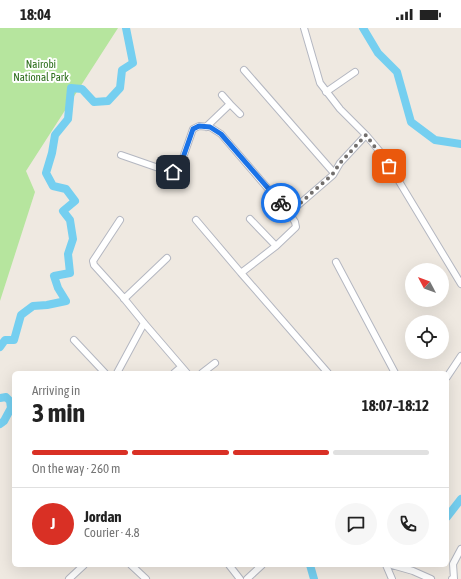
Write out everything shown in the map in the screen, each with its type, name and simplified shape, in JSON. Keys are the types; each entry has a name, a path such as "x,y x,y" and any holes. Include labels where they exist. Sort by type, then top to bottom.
{"street":[{"path":"304,28 320,83 340,109 366,135 382,154 461,284"},
{"path":"244,70 334,173"},
{"path":"326,92 355,72"},
{"path":"222,95 240,114"},
{"path":"206,127 230,104"},
{"path":"121,155 173,172 178,172 193,129 199,126 210,127 221,134 289,213 295,222 296,227 276,246 241,273"},
{"path":"289,213 334,173 344,158 366,135"},
{"path":"250,219 276,246"},
{"path":"120,220 93,261 94,265 185,371"},
{"path":"196,220 326,371"},
{"path":"124,299 167,258"},
{"path":"336,262 394,371"},
{"path":"118,371 144,323"},
{"path":"74,340 103,371"},
{"path":"449,373 461,356"},
{"path":"205,371 215,363"},
{"path":"176,371 181,367"},
{"path":"461,549 453,564 454,579 461,578"},
{"path":"69,579 82,567"},
{"path":"134,567 146,579"},
{"path":"231,567 240,579"},
{"path":"247,579 260,567"},
{"path":"387,567 392,579"},
{"path":"399,567 431,579"}],"green space":[{"name":"Nairobi National Park","path":"0,28 118,28 26,171 35,192 0,301"}],"waterway":[{"path":"0,347 5,340 14,340 21,315 33,306 66,301 58,288 54,276 70,273 68,254 73,239 70,220 63,211 75,201 66,189 53,186 46,173 52,153 55,135 68,119 71,88 82,89 94,102 108,101 120,88 122,70 133,63 126,28"},
{"path":"363,28 378,53 397,72 411,122 435,140 461,144"},
{"path":"0,398 6,397 10,401 11,408 4,421 0,424"},
{"path":"449,514 461,499"},
{"path":"311,567 314,579"}],"way so far":[{"path":"281,203 289,213 332,175 349,152 366,135 382,154 389,166"}],"route":[{"path":"173,172 178,172 193,129 199,126 210,127 221,134 281,203"}]}
